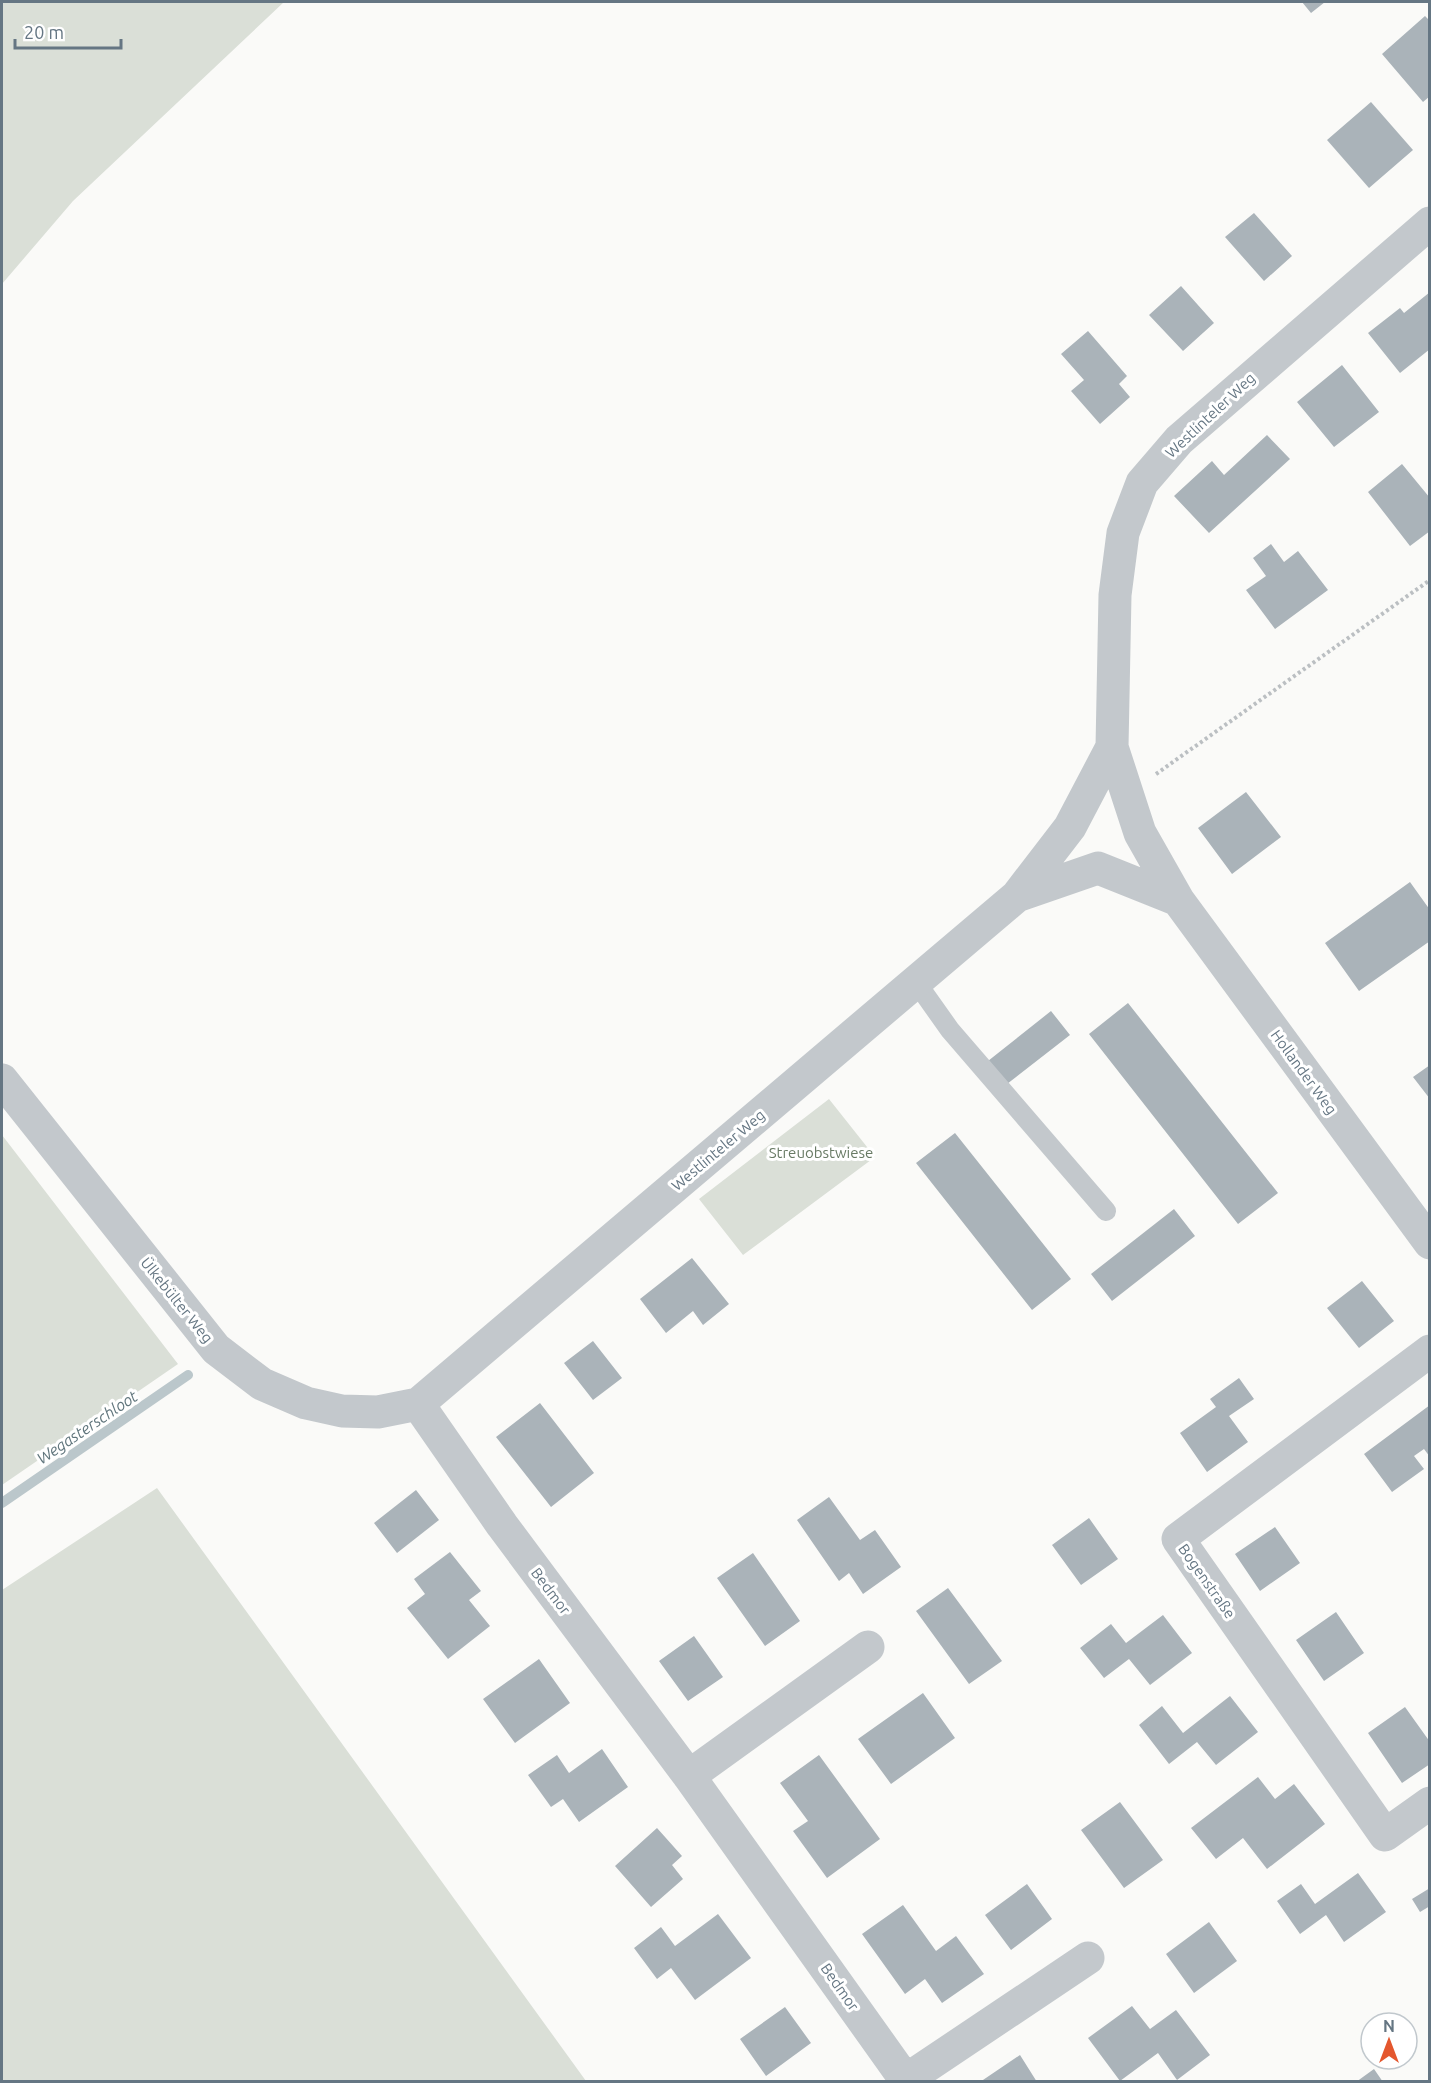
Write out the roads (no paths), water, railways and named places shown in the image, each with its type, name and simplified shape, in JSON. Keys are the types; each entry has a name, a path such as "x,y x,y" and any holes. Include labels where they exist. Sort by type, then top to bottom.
{"street":[{"name":"Westlinteler Weg","path":"1178,900 1140,832 1112,747 1115,596 1123,533 1142,483 1179,440 1430,223"},
{"name":"Westlinteler Weg","path":"418,1404 1017,896 1070,827 1112,747"},
{"name":"Westlinteler Weg","path":"1017,896 1098,868 1178,900"},
{"name":"Hollander Weg","path":"1178,900 1430,1243"},
{"name":"Ülkebülter Weg","path":"2,1080 216,1349 262,1384 306,1403 342,1411 378,1412 418,1404"},
{"name":"Bogenstraße","path":"1430,1351 1178,1539 1385,1835 1430,1803"},
{"name":"Bedmor","path":"418,1404 502,1525 690,1776 907,2081 1088,1958"},
{"path":"690,1776 868,1647"}],"lane":[{"path":"916,982 950,1030 1106,1211"}],"waterway":[{"name":"Wegasterschloot","path":"2,1503 188,1375"}],"park label":[{"name":"Streuobstwiese","path":"821,1152"}]}
